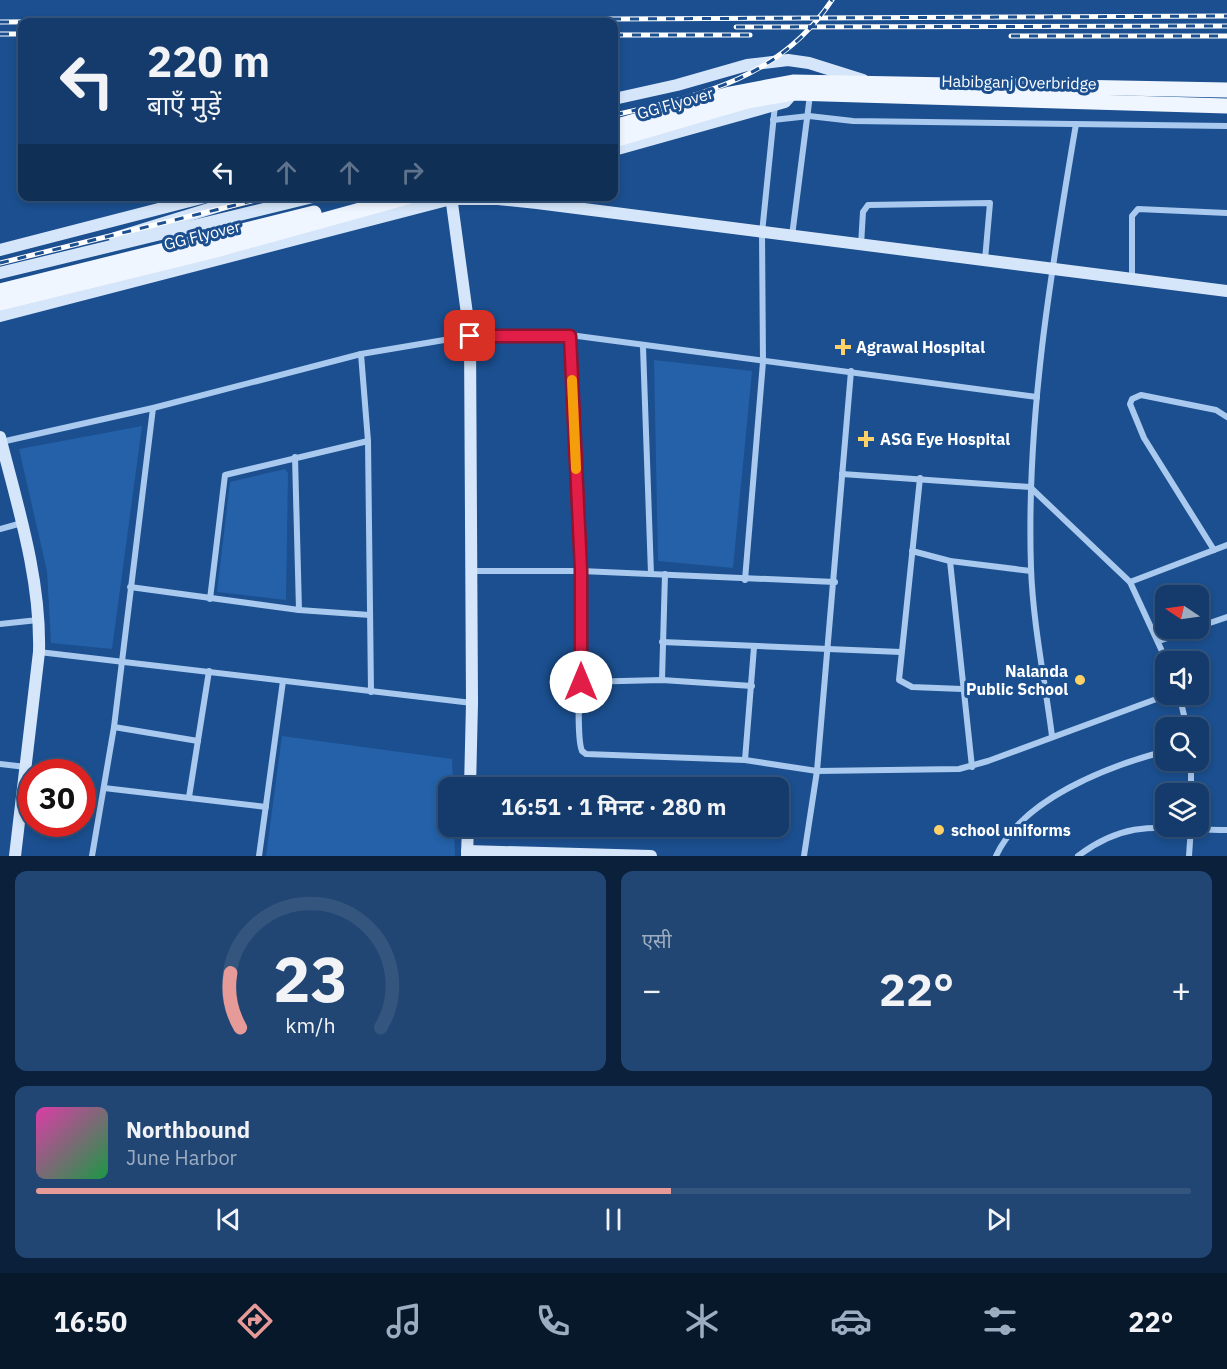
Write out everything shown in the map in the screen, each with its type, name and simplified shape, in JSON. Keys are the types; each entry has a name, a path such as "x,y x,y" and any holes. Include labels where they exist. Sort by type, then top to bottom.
{"main road":[{"name":"Habibganj Overbridge","path":"826,81 869,81 1103,94 1227,106"},
{"name":"GG Flyover","path":"618,125 776,83 826,81"},
{"name":"Habibganj Overbridge","path":"793,93 1103,94 1227,90"},
{"name":"GG Flyover","path":"618,139 747,101 793,93"},
{"name":"GG Flyover","path":"0,291 352,201"},
{"name":"GG Flyover","path":"0,303 212,251 393,201"}],"street":[{"path":"618,98 676,86 747,65 788,60 809,63 869,81"},
{"path":"618,149 785,102 793,93"},
{"path":"792,237 810,94"},
{"path":"745,580 763,362 762,233 775,105"},
{"path":"773,120 809,116 853,121 1227,126"},
{"path":"1052,736 1031,571 1030,487 1051,269 1076,124"},
{"path":"0,250 190,201"},
{"path":"0,266 92,244 234,201"},
{"path":"0,273 295,201"},
{"path":"0,316 440,201"},
{"path":"451,201 470,336 470,777"},
{"path":"514,201 1227,291"},
{"path":"861,246 863,212 868,205 990,203 985,261"},
{"path":"1132,279 1132,216 1138,209 1227,213"},
{"path":"28,759 40,620 22,523 0,440 153,408 360,354 470,336 570,336 1037,397"},
{"path":"570,336 581,570 579,744 586,754 745,760 817,771 972,767 1155,699"},
{"path":"643,347 651,574"},
{"path":"360,354 368,441 370,692"},
{"path":"804,856 817,771 835,582 850,371"},
{"path":"1214,550 1144,438 1130,404 1132,399 1141,395 1216,410 1227,417"},
{"path":"92,856 114,727 153,408"},
{"path":"210,599 225,475 368,441"},
{"path":"296,457 298,610"},
{"path":"842,474 1030,487 1130,582 1163,651"},
{"path":"920,478 899,680 912,687 962,689"},
{"path":"0,529 22,523"},
{"path":"1130,582 1227,545"},
{"path":"912,551 950,561 1031,571"},
{"path":"950,561 972,767"},
{"path":"471,571 581,570 745,580 835,582"},
{"path":"662,680 665,574"},
{"path":"130,587 298,610 370,615"},
{"path":"1209,624 1227,617"},
{"path":"0,624 40,620"},
{"path":"1159,641 1165,639"},
{"path":"662,642 901,652"},
{"path":"745,760 754,647"},
{"path":"39,652 472,703"},
{"path":"189,797 209,671"},
{"path":"581,682 662,680 752,686"},
{"path":"259,856 283,681"},
{"path":"114,727 198,741"},
{"path":"996,856 1002,843 1013,830 1039,806 1118,767 1155,755"},
{"path":"0,764 18,766"},
{"path":"104,788 267,807"},
{"path":"1078,856 1112,834 1155,827"},
{"path":"1209,829 1227,830"},
{"path":"15,856 18,834"},
{"path":"468,837 467,854 646,856"},
{"path":"1189,856 1190,837"}],"shaded area":[{"path":"654,360 752,371 733,568 658,561"},
{"path":"142,426 112,649 51,643 47,571 19,449"},
{"path":"285,469 288,473 286,600 217,592 230,482"},
{"path":"282,736 452,759 453,777 438,777 438,837 454,837 455,856 266,856"}],"railway":[{"path":"618,114 707,91 763,66 788,49 811,27 832,0"},
{"path":"618,19 1227,16"},
{"path":"0,22 18,22"},
{"path":"736,27 1227,26"},
{"path":"0,34 18,34"},
{"path":"618,35 750,35"},
{"path":"1011,36 1227,36"},
{"path":"0,263 252,201"}],"slow traffic":[{"path":"572,380 576,469"}],"place":[{"name":"Agrawal Hospital","path":"843,347"},
{"name":"ASG Eye Hospital","path":"866,439"},
{"name":"Nalanda Public School","path":"1080,680"},
{"name":"school uniforms","path":"939,830"}],"route":[{"path":"470,336 570,336 581,570 581,682"}]}
